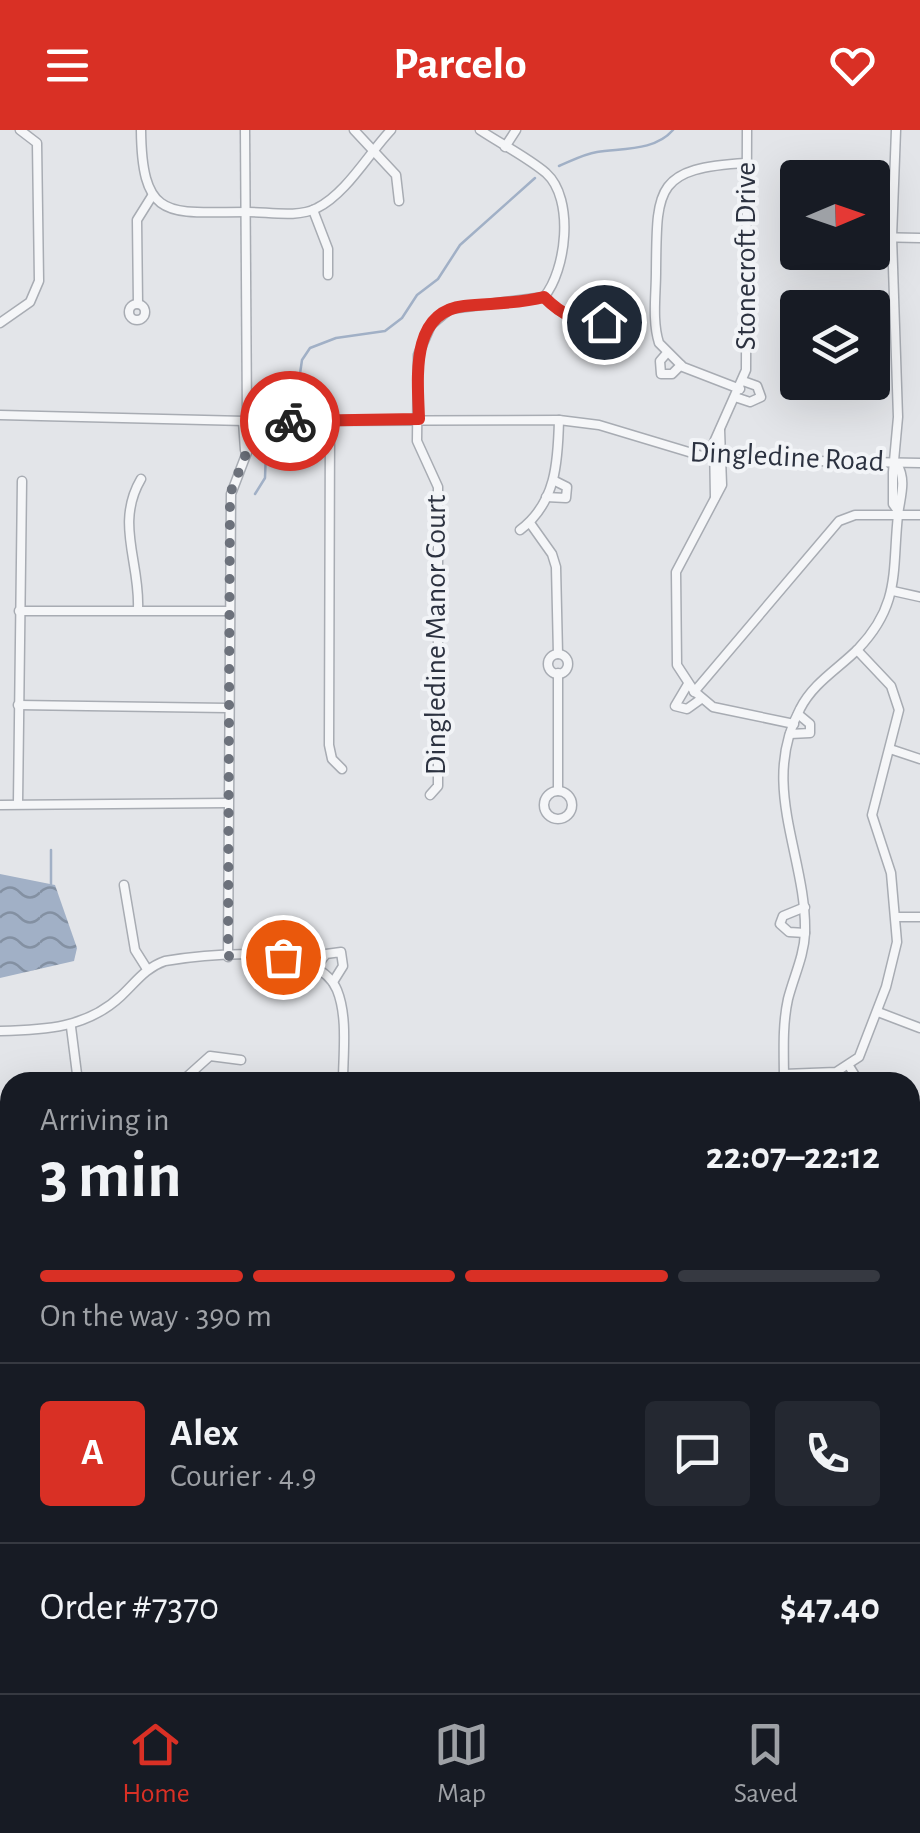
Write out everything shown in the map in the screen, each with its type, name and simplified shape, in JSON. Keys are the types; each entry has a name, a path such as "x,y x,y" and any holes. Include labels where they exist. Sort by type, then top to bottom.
{"street":[{"path":"23,130 36,141"},
{"path":"0,322 30,302 39,281 36,141 42,130"},
{"path":"140,130 141,172 152,196 171,209 189,213 314,210 332,196 391,130"},
{"path":"228,956 226,708 230,494 246,454 247,421 245,130"},
{"path":"354,130 396,176 399,201"},
{"path":"480,130 546,174 560,200 561,267 544,297 561,314 578,322 604,322"},
{"path":"506,147 516,130"},
{"name":"Stonecroft Drive","path":"715,497 712,460 720,430 740,389 747,130"},
{"path":"784,1072 786,1012 805,933 805,907 785,823 784,780 790,734 816,686 857,650 880,621 893,591 898,513 893,504 897,464 892,237 896,130"},
{"path":"740,389 681,365 666,354 656,326 658,206 670,184 684,172 704,166 746,163"},
{"path":"138,304 137,220 152,196"},
{"path":"314,210 328,249 328,275"},
{"path":"892,237 920,238"},
{"name":"Dingledine Manor Court","path":"430,795 438,786 438,487 416,442 418,355 431,324 462,306 514,304 544,297"},
{"path":"666,354 660,361 661,374 672,374 681,365"},
{"name":"Dingledine Road","path":"0,415 247,421 558,420 599,425 712,460 920,463"},
{"path":"520,530 530,522 555,481 558,420"},
{"path":"330,421 329,745 332,759 342,769"},
{"path":"720,430 722,485 676,572 675,649 695,692 724,710 794,724"},
{"path":"138,608 137,580 127,544 130,499 141,479"},
{"path":"18,803 22,481"},
{"path":"546,497 566,498 567,487 555,481"},
{"path":"695,692 840,521 855,515 920,514"},
{"path":"530,522 552,554 556,568 558,654 568,664 558,673 558,790"},
{"path":"893,591 920,597"},
{"path":"19,611 228,611"},
{"path":"833,1072 849,1066 862,1053 894,960 898,917 891,872 872,815 898,720 897,698 857,650"},
{"path":"18,706 226,708"},
{"path":"790,734 810,733 810,724 798,714"},
{"path":"890,749 920,758"},
{"path":"0,804 227,804"},
{"path":"124,885 135,950 147,970"},
{"path":"805,907 783,916 780,924 789,932 805,933"},
{"path":"898,917 920,917"},
{"path":"317,966 326,954 341,952 344,966 333,982"},
{"path":"0,1031 71,1027 118,1000 147,970 165,961 228,956 295,958 317,966 333,982 342,1009 343,1072"},
{"path":"878,1012 920,1028"},
{"path":"71,1027 77,1072"},
{"path":"192,1072 210,1056 241,1060"},
{"path":"849,1066 853,1072"}],"water":[{"path":"0,874 55,885 77,948 74,961 0,978"}],"waterway":[{"path":"559,166 592,153 648,145 673,130"},
{"path":"296,401 302,360 310,348 336,338 385,331 402,318 417,295 438,279 460,245 535,178"},
{"path":"255,494 265,478 266,450"},
{"path":"51,850 51,884"}],"way so far":[{"path":"283,957 228,956 226,708 230,494 244,464 251,422 290,421"}],"route":[{"path":"290,421 419,419 421,344 431,324 462,306 514,304 544,297 561,314 578,322 604,322"}]}
